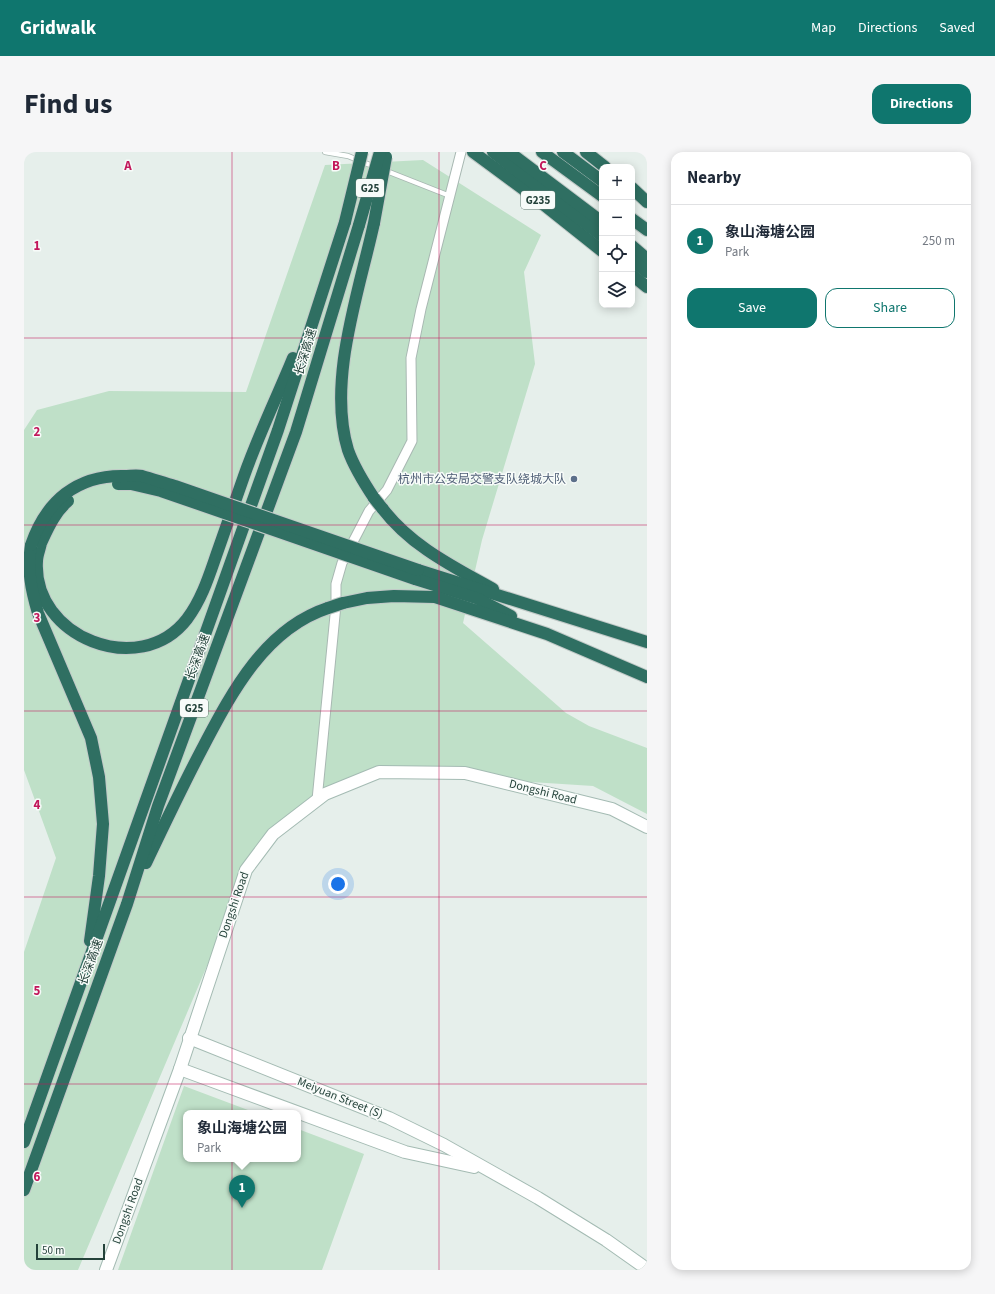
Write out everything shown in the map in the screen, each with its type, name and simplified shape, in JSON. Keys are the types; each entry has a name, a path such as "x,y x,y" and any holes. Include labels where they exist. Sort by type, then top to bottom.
{"highway":[{"name":"长深高速","path":"24,1142 278,430 319,298 345,222 362,152"},
{"name":"长深高速","path":"24,1190 127,904 158,806 296,432 380,152"},
{"path":"387,152 374,223 341,374 342,411 348,450 362,480 378,503 390,519 418,546 521,603"},
{"name":"G235","path":"473,152 538,200 599,249"},
{"path":"493,152 599,234"},
{"name":"G235","path":"509,152 599,220"},
{"path":"542,152 599,194"},
{"path":"563,152 599,179"},
{"path":"586,152 601,164"},
{"path":"635,191 647,202"},
{"path":"635,249 647,259"},
{"path":"635,262 647,272"},
{"path":"635,277 647,287"},
{"path":"319,298 250,459 205,587 186,620 174,632 153,644 133,648 114,649 94,643 74,633 56,617 44,596 38,579 36,544 37,527 56,501 76,486 91,479 111,476 141,476 175,486 416,575 476,598 546,634 647,677"},
{"path":"36,544 28,563 38,613 91,738 99,777 103,824 99,876 87,966"},
{"path":"416,575 521,603 647,642"},
{"path":"127,904 186,779 234,689 251,666 269,646 292,626 328,608 367,598 394,596 435,597 546,634"}],"street":[{"path":"317,800 336,605 336,584 342,563 369,511 387,490 412,441 411,358 421,309 461,152"},
{"name":"Dongshi Road","path":"106,1270 180,1068 246,870 273,834 325,794 379,772 466,774 612,809 647,827"},
{"name":"Meiyuan Street (S)","path":"189,1038 390,1118 444,1145 538,1198 599,1235 647,1269"},
{"name":"Meiyuan Street (S)","path":"180,1068 292,1110"},
{"name":"Meiyuan Street (S)","path":"301,1113 405,1152 485,1169"}],"lane":[{"path":"325,152 348,156 450,196"}],"green space":[{"path":"423,160 541,235 524,272 535,364 482,540 463,623 566,713 589,726 647,748 647,814 593,786 379,772 317,800 273,834 240,888 78,1270 24,1270 24,952 56,858 24,770 24,430 37,410 109,391 246,392 325,165"},
{"path":"184,1086 248,1110 183,1110 183,1162 301,1162 301,1130 364,1154 322,1270 118,1270"}],"place":[{"name":"杭州市公安局交警支队绕城大队","path":"574,479"},
{"name":"象山海塘公园","path":"242,1208"}]}
